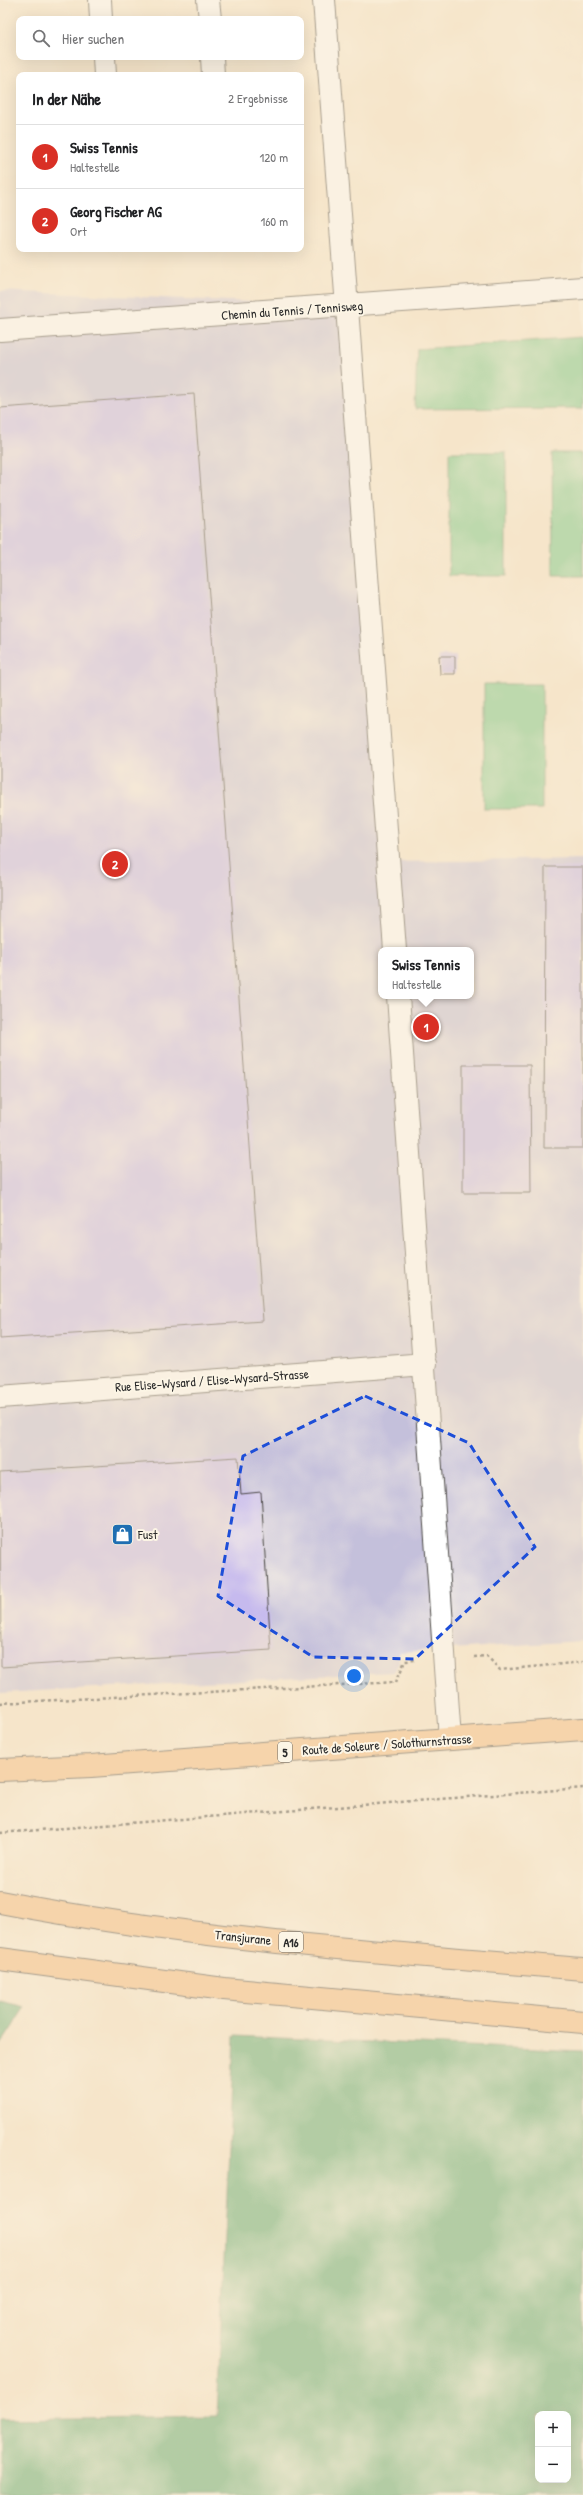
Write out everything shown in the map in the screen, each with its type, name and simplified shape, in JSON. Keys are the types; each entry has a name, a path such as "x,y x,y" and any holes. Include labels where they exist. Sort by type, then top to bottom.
{"main road":[{"name":"Route de Soleure / Solothurnstrasse","path":"0,1770 98,1765 583,1729"},
{"name":"Transjurane","path":"0,1902 105,1920 227,1936 367,1951 583,1969"},
{"path":"0,1959 224,1989 583,2022"}],"street":[{"path":"100,0 101,16"},
{"path":"208,0 210,16"},
{"path":"324,0 395,947"},
{"path":"104,60 105,72"},
{"path":"212,60 214,72"},
{"name":"Chemin du Tennis / Tennisweg","path":"0,330 583,288"},
{"path":"398,999 425,1364 450,1739"},
{"name":"Rue Elise-Wysard / Elise-Wysard-Strasse","path":"0,1396 425,1364"}],"path":[{"path":"0,1703 396,1682 405,1661 444,1658 488,1656 500,1670 583,1662"},
{"path":"0,1833 583,1788"}],"highlighted area":[{"path":"365,1396 469,1443 535,1547 415,1659 313,1657 218,1596 243,1456"}],"shaded area":[{"path":"0,291 346,306 386,862 583,859 583,1641 399,1652 399,1663 394,1672 0,1693"}],"green space":[{"path":"583,337 583,408 415,409 417,349"},
{"path":"449,452 506,452 506,576 449,576"},
{"path":"552,453 583,453 583,576 553,576"},
{"path":"484,684 542,684 542,809 484,809"},
{"path":"0,2001 25,2007 0,2045"},
{"path":"234,2036 583,2051 583,2495 0,2495 0,2419 217,2416"}],"building":[{"path":"194,394 263,1321 0,1339 0,408"},
{"path":"439,656 455,656 455,674 440,674"},
{"path":"545,867 583,867 583,1148 544,1148"},
{"path":"463,1065 530,1065 531,1193 463,1193"},
{"name":"Fust","path":"238,1457 241,1494 261,1492 271,1650 1,1667 0,1472"}],"place":[{"name":"Georg Fischer AG","path":"115,864"},
{"name":"Swiss Tennis","path":"426,1027"},
{"name":"Fust","path":"122,1534"}]}
